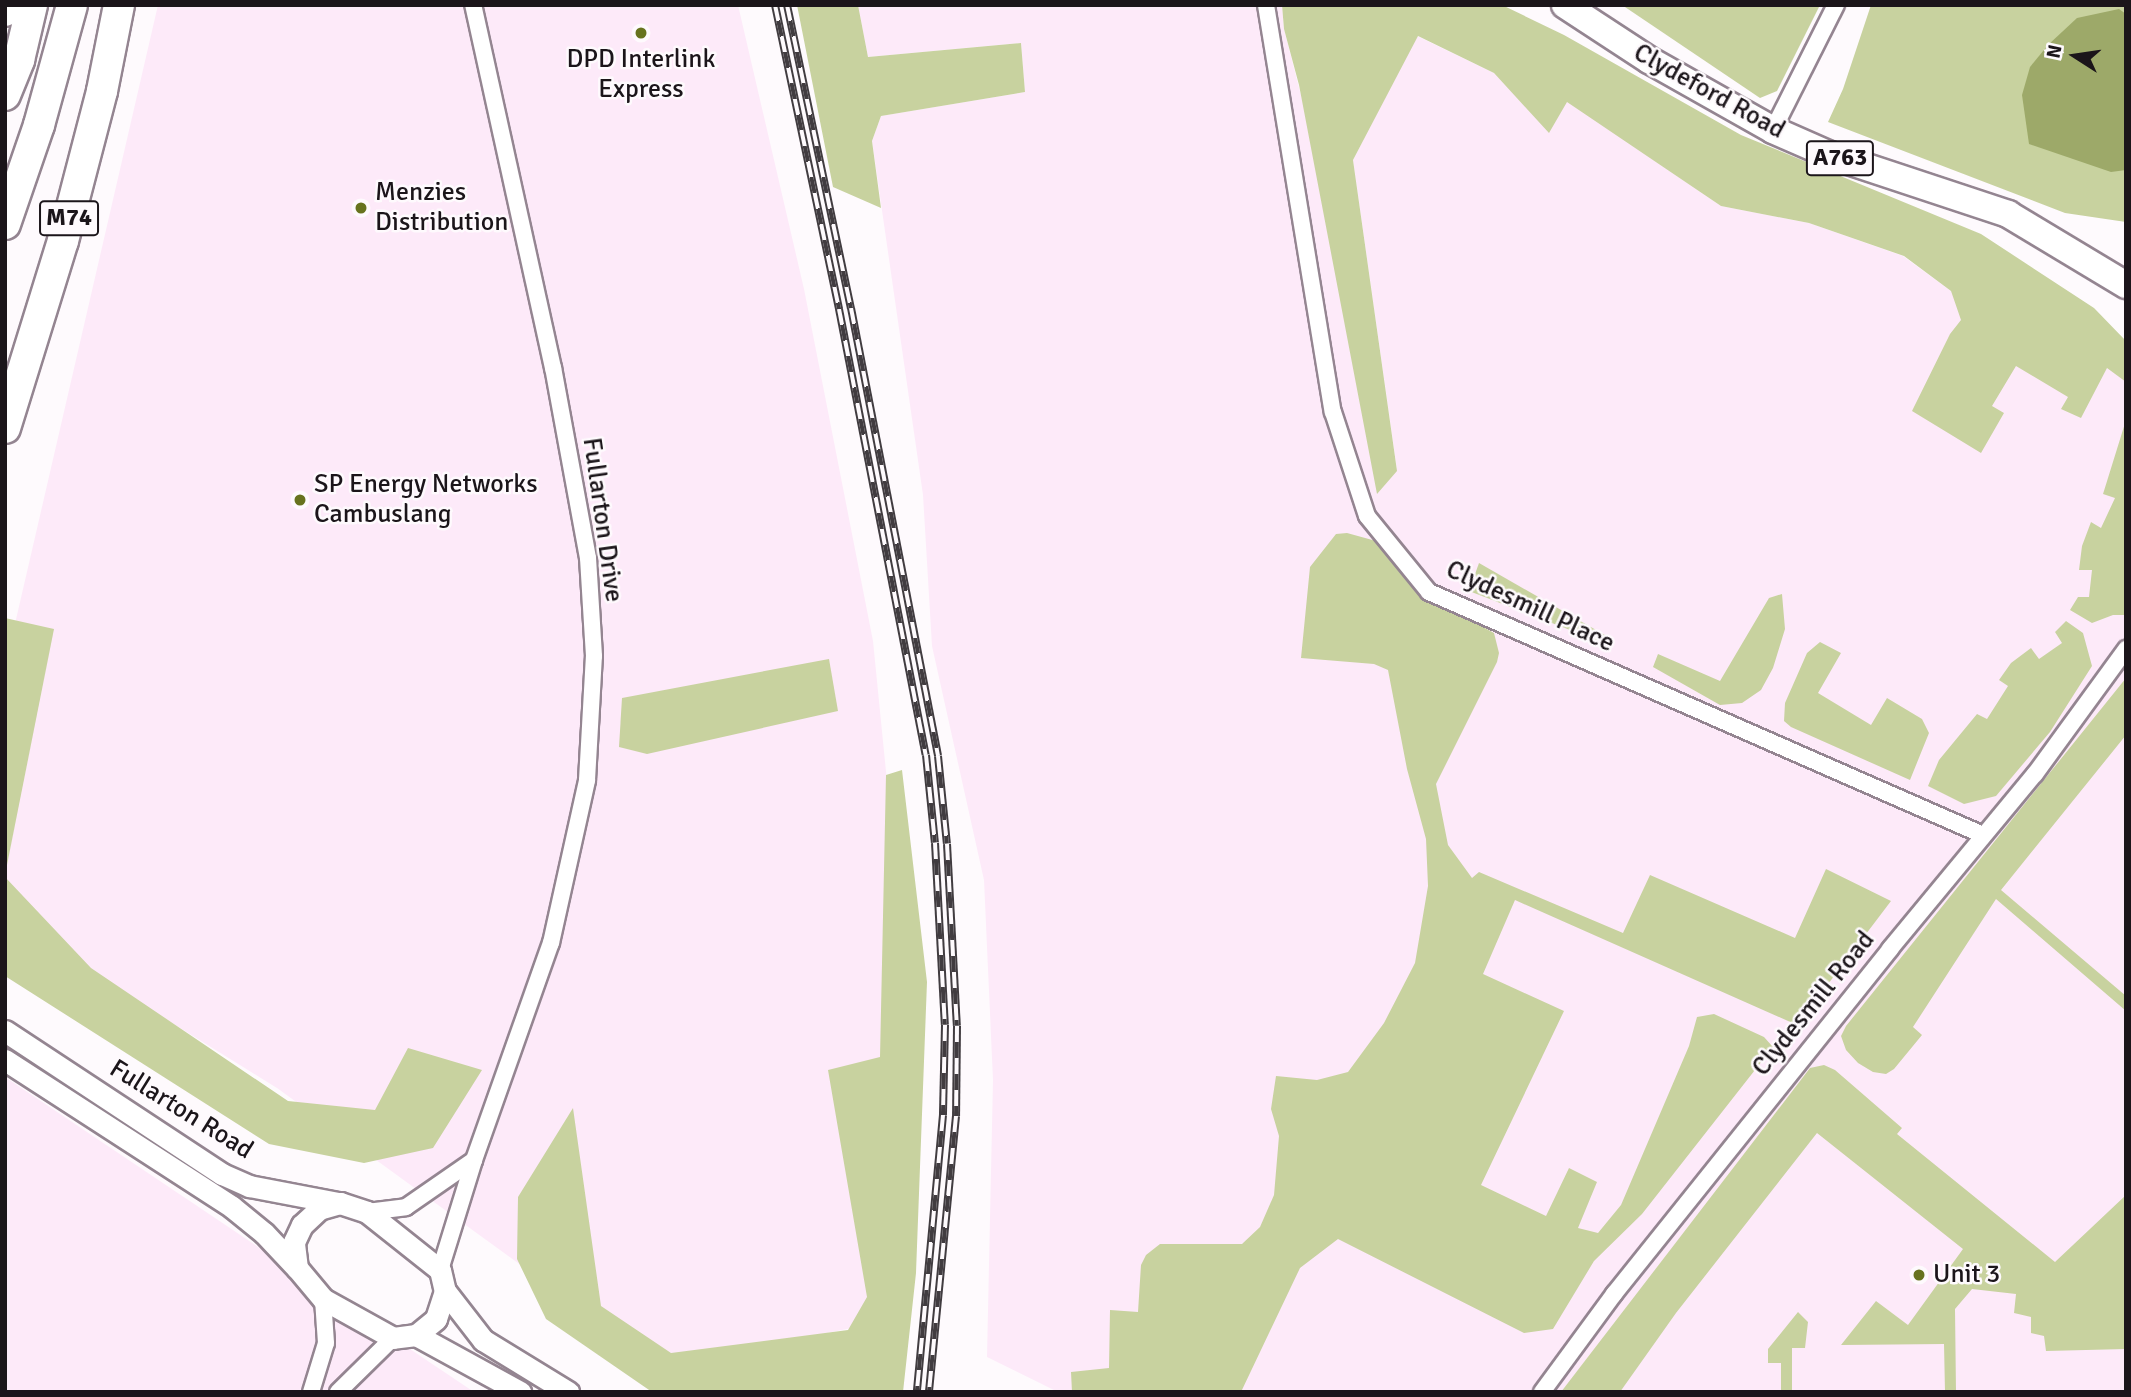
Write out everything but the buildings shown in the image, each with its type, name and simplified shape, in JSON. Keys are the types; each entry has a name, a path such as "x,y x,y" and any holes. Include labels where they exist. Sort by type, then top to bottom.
{"highway":[{"path":"5,11 7,5"},
{"path":"5,95 19,60 32,5"},
{"name":"M74","path":"5,224 39,125 72,5"},
{"name":"M74","path":"5,428 63,241 102,91 119,5"}],"main road":[{"name":"Clydeford Road","path":"1565,5 1649,60 1773,130 1830,155 2008,214 2126,285"}],"street":[{"name":"Fullarton Drive","path":"440,1270 474,1160 551,943 587,780 594,656 586,544 553,368 473,5"},
{"name":"Clydesmill Place","path":"1266,5 1333,412 1367,516 1429,592 1983,835"},
{"path":"1773,130 1836,5"},
{"name":"Clydesmill Road","path":"1542,1392 1622,1283 2035,774 2126,649"},
{"name":"Fullarton Road","path":"5,1031 222,1174 249,1186 340,1203"},
{"name":"Fullarton Road","path":"5,1060 232,1207 264,1233 297,1268"},
{"path":"367,1212 406,1207 474,1160"},
{"path":"445,1291 436,1319 416,1335 393,1338 323,1299 297,1268 294,1242 302,1225 319,1209 340,1203 367,1212 440,1270 445,1291 483,1340 568,1392"},
{"path":"311,1392 326,1343 323,1299"},
{"path":"416,1335 520,1392"},
{"path":"338,1392 393,1338"}],"shaded area":[{"path":"158,5 738,5 804,289 873,641 905,962 896,1319 661,1367 277,1088 9,922 5,915 5,667"},
{"path":"797,5 858,5 868,57 1021,43 1025,92 881,116 872,141 881,208 833,187"},
{"path":"858,5 1282,5 1284,29 1397,470 1353,160 1417,36 1494,73 1549,132 1567,101 1721,206 1809,223 1903,256 1951,291 1990,288 2126,379 2126,1392 1058,1392 987,1357 993,1080 984,880 932,646 923,495 872,141 881,116 1025,92 1021,43 868,57"},
{"path":"1282,5 1502,5 1564,35 1741,135 1981,234 2094,308 2126,341 2126,382 2107,368 2081,418 2061,409 2068,397 2016,366 1992,406 2004,413 1981,453 1912,411 1950,334 1961,320 1951,291 1904,256 1809,223 1721,206 1567,102 1549,133 1494,73 1418,36 1353,160 1397,471 1377,494 1299,85 1284,29"},
{"path":"1622,5 1820,5 1777,91 1760,98"},
{"path":"1871,5 2126,5 2126,222 2065,213 1828,122 1843,89"},
{"path":"2119,9 2126,14 2126,170 2111,172 2029,144 2022,95 2030,67 2048,45 2077,18"},
{"path":"2126,420 2126,615 2113,615 2092,623 2070,610 2078,597 2089,597 2092,570 2079,570 2082,546 2091,522 2101,528 2115,498 2103,494"},
{"path":"1347,533 1376,541 1395,565 1429,597 1494,633 1499,653 1497,662 1436,784 1448,845 1472,878 1479,872 1623,933 1650,875 1795,938 1826,869 1891,901 1797,1025 1515,900 1483,974 1564,1011 1481,1185 1546,1216 1569,1168 1597,1182 1578,1228 1598,1233 1621,1205 1689,1046 1697,1017 1714,1014 1764,1037 1773,1047 1642,1214 1594,1261 1553,1329 1524,1333 1338,1239 1300,1268 1241,1392 1072,1392 1071,1372 1109,1368 1110,1310 1138,1312 1141,1265 1146,1255 1160,1244 1242,1244 1260,1227 1274,1195 1279,1136 1271,1109 1276,1076 1317,1080 1348,1072 1384,1023 1415,963 1428,886 1426,839 1407,769 1388,670 1374,664 1301,658 1310,567 1336,534"},
{"path":"1479,563 1610,638 1609,645 1469,591"},
{"path":"1782,594 1785,629 1773,668 1761,690 1742,703 1720,705 1653,667 1658,654 1720,681 1769,598"},
{"path":"5,618 54,629 5,875"},
{"path":"2066,621 2083,633 2092,666 2050,732 1996,796 1964,804 1928,786 1939,760 1977,714 1987,719 2008,686 1999,680 2011,663 2031,648 2039,659 2062,643 2055,632"},
{"path":"1820,642 1841,653 1818,693 1871,725 1887,698 1922,719 1929,733 1910,780 1791,727 1784,721 1785,703 1807,653"},
{"path":"829,659 838,711 647,754 619,747 622,698"},
{"path":"2126,678 2126,735 2001,890 2126,996 2126,1011 1996,899 1913,1027 1922,1035 1894,1069 1886,1074 1873,1072 1858,1063 1846,1050 1841,1036 1846,1026"},
{"path":"902,770 927,982 916,1273 903,1392 652,1392 546,1319 517,1259 518,1197 573,1108 601,1306 671,1353 848,1330 867,1297 828,1070 880,1057 886,775"},
{"path":"5,877 91,968 288,1101 375,1110 408,1048 482,1070 433,1148 364,1163 269,1144 5,976"},
{"path":"1824,1065 1835,1070 1902,1128 1897,1134 2055,1262 2126,1195 2126,1349 2046,1351 2044,1336 2031,1333 2031,1317 2014,1313 2016,1294 1972,1289 1955,1309 1956,1392 1945,1392 1944,1344 1841,1345 1876,1301 1908,1325 1963,1249 1817,1133 1676,1313 1620,1392 1561,1392 1810,1068"},
{"path":"5,1077 474,1392 5,1392"},
{"path":"1798,1312 1808,1322 1805,1348 1792,1348 1792,1392 1781,1392 1781,1363 1768,1363 1768,1349"}],"railway":[{"path":"775,5 839,309 926,755 935,843 945,1025 943,1115 917,1392"},
{"path":"787,5 851,308 938,756 947,844 957,1026 956,1116 929,1392"}],"place":[{"name":"DPD Interlink Express","path":"641,33"},
{"name":"Menzies Distribution","path":"361,208"},
{"name":"SP Energy Networks Cambuslang","path":"300,500"},
{"name":"Unit 3","path":"1919,1275"}]}
